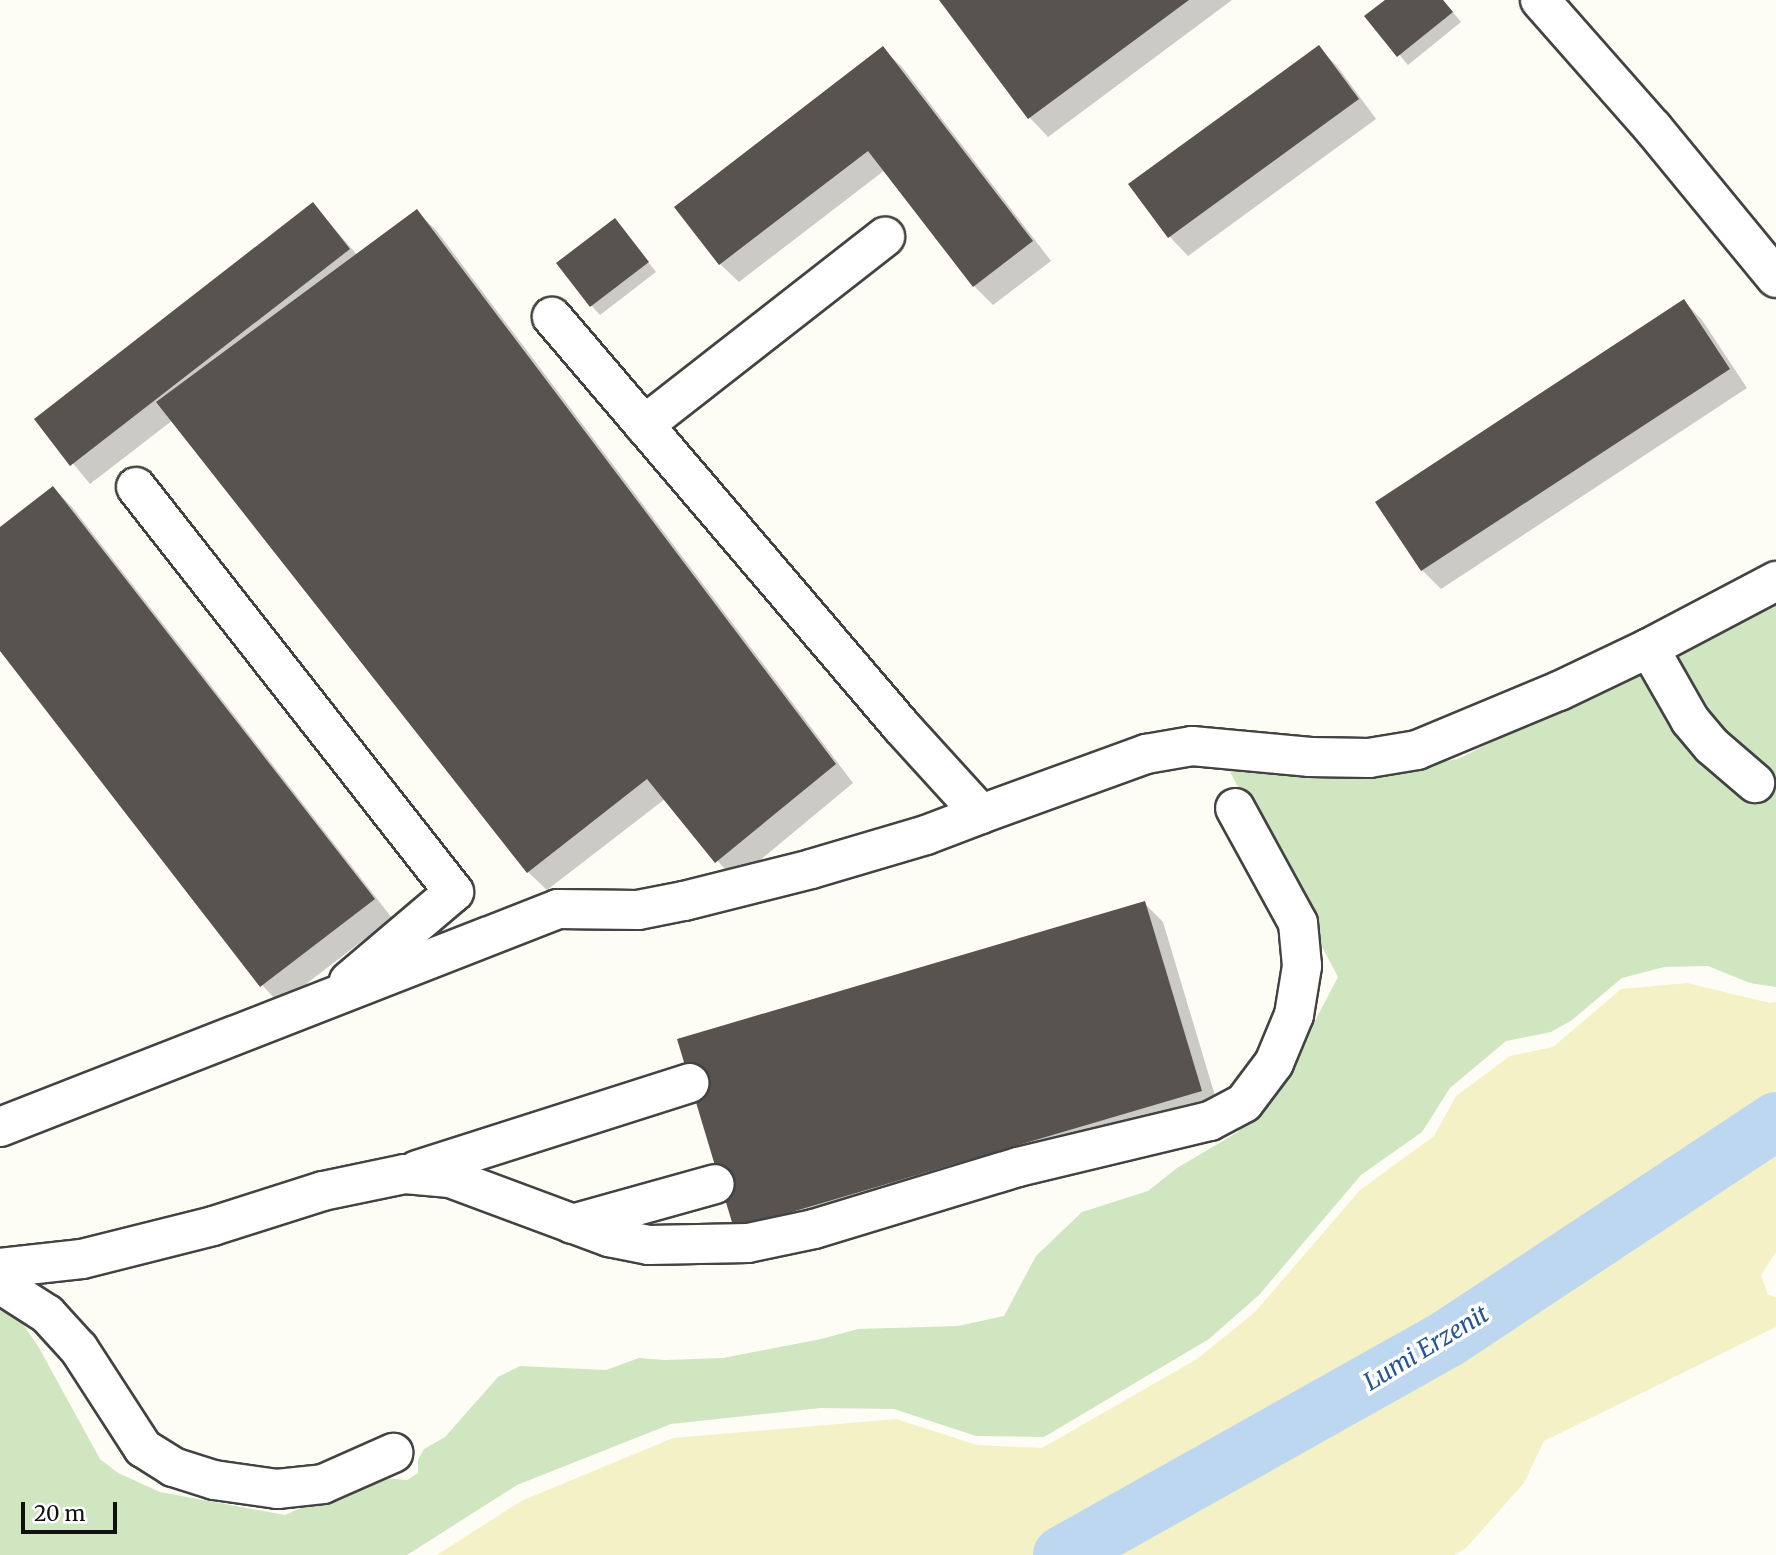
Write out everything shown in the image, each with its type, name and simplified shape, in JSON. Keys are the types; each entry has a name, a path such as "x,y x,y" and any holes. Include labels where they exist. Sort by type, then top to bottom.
{"street":[{"path":"1540,0 1653,128 1776,278"},
{"path":"644,425 885,237"},
{"path":"552,317 901,726 981,814"},
{"path":"136,487 454,892 323,1002"},
{"path":"0,1127 558,909 638,910 824,865 926,835 1146,754 1192,746 1369,758 1417,750 1496,720 1648,649 1776,581"},
{"path":"1648,649 1690,720 1712,746 1755,783"},
{"path":"405,1174 450,1178 609,1237 649,1245 748,1243 814,1229 1018,1167 1210,1121 1244,1102 1274,1063 1294,1015 1302,966 1298,923 1235,808"},
{"path":"0,1268 82,1259 213,1226 323,1191 405,1174 689,1083"},
{"path":"572,1224 715,1184"},
{"path":"0,1284 47,1314 79,1349 143,1448 173,1467 214,1480 277,1489 323,1484 393,1452"}],"green space":[{"path":"1776,592 1776,987 1750,983 1708,966 1664,967 1622,978 1572,1020 1551,1032 1506,1041 1450,1088 1422,1132 1361,1175 1259,1295 1209,1339 1044,1437 976,1436 894,1409 821,1408 671,1424 517,1485 407,1555 0,1555 0,1303 20,1320 38,1346 100,1459 118,1473 160,1492 285,1515 370,1477 407,1480 418,1473 418,1460 424,1449 445,1437 498,1377 520,1366 606,1370 639,1358 723,1358 858,1329 958,1326 1004,1316 1036,1256 1082,1212 1148,1191 1177,1168 1238,1132 1297,1055 1338,977 1227,766 1411,767 1458,759 1579,698"}],"sand":[{"path":"1687,983 1770,1003 1776,1002 1776,1252 1761,1275 1768,1295 1776,1297 1776,1327 1544,1441 1524,1483 1466,1548 1454,1555 437,1555 521,1501 673,1438 896,1419 977,1445 1042,1448 1197,1359 1255,1312 1360,1190 1434,1136 1456,1096 1510,1056 1553,1047 1621,989"}],"building":[{"path":"939,0 1189,0 1028,119"},
{"path":"1385,0 1443,0 1453,12 1397,57 1364,16"},
{"path":"1319,45 1359,99 1168,238 1128,184"},
{"path":"883,46 1033,241 973,287 868,151 719,265 674,207"},
{"path":"313,202 350,249 70,466 34,419"},
{"path":"417,209 836,764 715,863 647,779 527,873 156,402"},
{"path":"615,218 649,262 590,307 556,263"},
{"path":"1684,299 1730,369 1421,571 1375,502"},
{"path":"53,486 375,899 260,987 0,651 0,527"},
{"path":"1145,901 1202,1091 734,1229 677,1039"}],"waterway":[{"name":"Lumi Erzenit","path":"1062,1555 1447,1339 1776,1121"}]}
